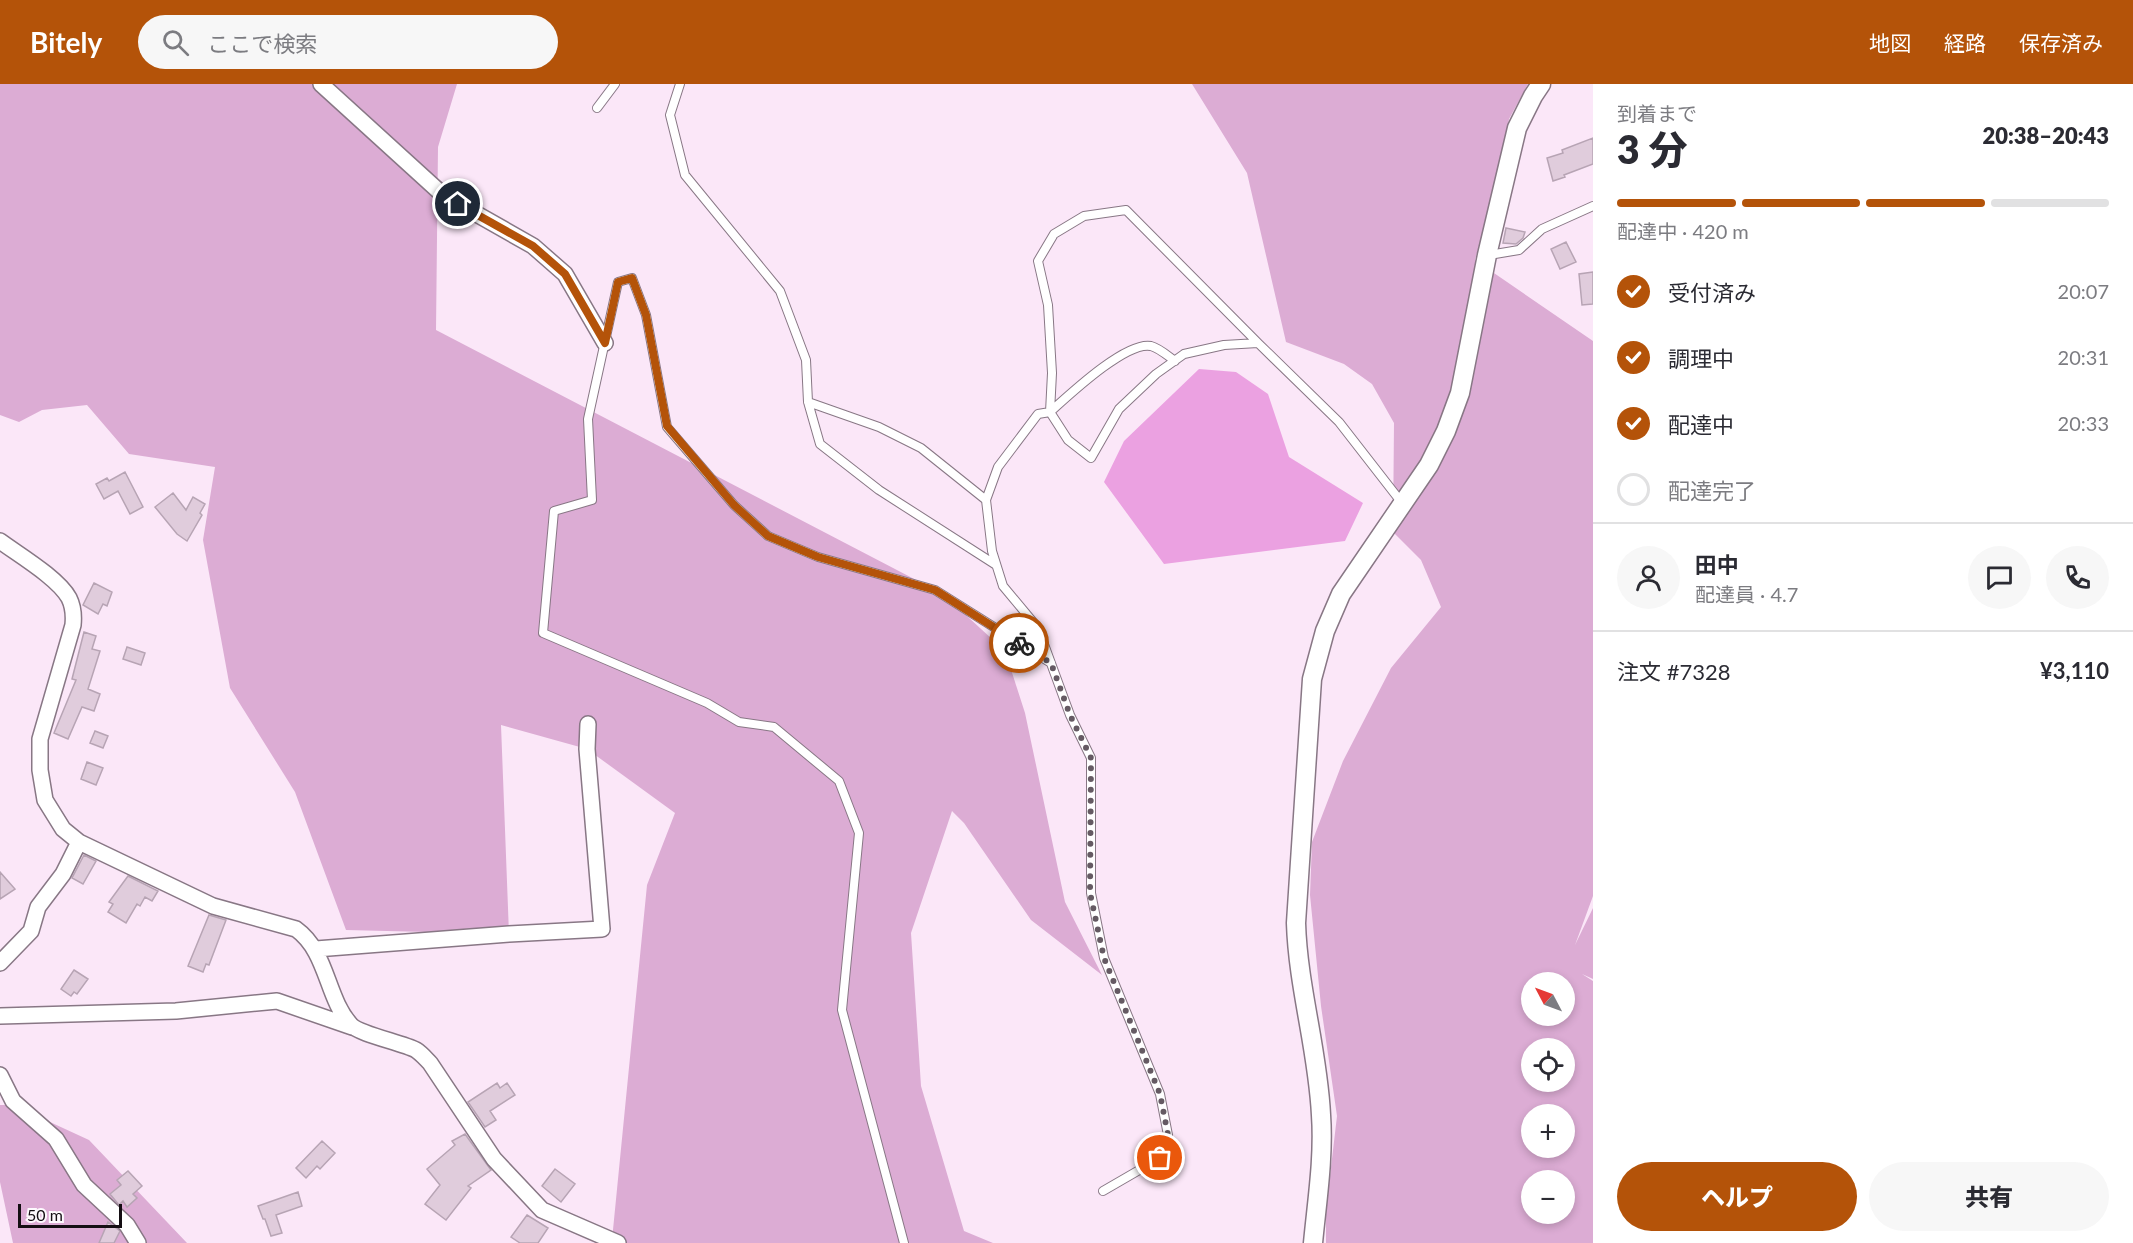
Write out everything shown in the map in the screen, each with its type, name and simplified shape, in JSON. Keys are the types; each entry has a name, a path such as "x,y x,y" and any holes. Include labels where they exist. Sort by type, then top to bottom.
{"street":[{"path":"321,84 443,195 533,246 565,274 605,343"},
{"path":"1313,1243 1321,1149 1321,1115 1317,1070 1297,957 1296,923 1311,680 1325,631 1341,594 1429,465 1446,431 1460,393 1487,255 1517,128 1541,84"},
{"path":"0,541 56,582 68,597 74,612 73,625 40,739 40,770 45,800 63,829 80,842 213,906 296,929 306,936 316,949 337,1000 352,1027"},
{"path":"316,949 602,929 587,749 588,724"},
{"path":"0,963 31,931 38,907 63,874 80,842"},
{"path":"0,1016 176,1011 277,1001 417,1050 430,1063 494,1159 542,1210 618,1243"},
{"path":"0,1075 13,1101 56,1139 84,1185 127,1225 138,1243"}],"lane":[{"path":"597,108 615,84"},
{"path":"680,84 670,115 685,175 780,291 806,360 808,402 820,444 879,490 996,565"},
{"path":"1487,255 1519,250 1542,230 1593,206"},
{"path":"1258,343 1224,345 1184,354 1156,374 1119,409 1091,458 1068,440 1050,411 1052,373 1048,305 1038,261 1054,234 1084,216 1126,210 1339,422 1403,505"},
{"path":"904,1243 842,1010 859,833 839,781 774,727 739,722 707,703 543,633 555,511 592,500 588,420 618,282 632,278 646,315 667,426 742,513 768,536 818,557 935,590 1051,663"},
{"path":"1103,1191 1160,1158 1168,1135 1160,1094 1104,958 1090,893 1091,758 1070,715 1038,628 1003,586 992,551 986,500 998,467 1038,414 1050,411 1105,365 1142,345 1153,346 1175,361"},
{"path":"808,402 879,427 921,448 986,500"}],"shaded area":[{"path":"0,84 457,84 438,147 436,330 943,594 1005,651 1025,713 1065,902 1102,975 1031,920 964,823 952,811 911,933 921,1086 964,1231 993,1243 618,1243 612,1240 647,885 675,813 587,749 501,725 509,934 346,930 295,792 230,688 203,540 215,467 129,454 87,405 42,410 19,422 0,415"},
{"path":"1192,84 1528,84 1509,119 1503,160 1475,260 1593,341 1593,896 1575,945 1593,908 1593,979 1582,974 1593,981 1593,1243 1326,1243 1326,1210 1337,1116 1321,1006 1310,895 1312,842 1343,761 1391,668 1441,607 1421,560 1393,532 1394,423 1372,384 1344,364 1286,342 1247,173"},
{"path":"1199,369 1236,372 1268,394 1289,457 1363,503 1345,541 1164,564 1104,482 1124,441"},
{"path":"0,1105 13,1105 89,1140 187,1243 13,1243 0,1182"}],"building":[{"path":"1593,138 1593,164 1553,181 1547,158"},
{"path":"1506,228 1525,232 1523,238 1516,244 1503,243"},
{"path":"1566,242 1576,262 1560,269 1551,249"},
{"path":"1593,272 1593,304 1582,305 1579,274"},
{"path":"125,472 143,507 130,514 118,491 104,499 96,484 107,478 109,481"},
{"path":"173,493 186,510 193,497 205,504 200,513 202,515 187,541 177,534 155,507"},
{"path":"94,583 112,592 107,606 103,604 98,614 83,605"},
{"path":"84,632 96,636 92,649 100,651 88,689 100,694 94,711 82,707 68,739 54,733 76,680 72,679"},
{"path":"127,647 145,653 141,665 123,659"},
{"path":"95,731 108,736 103,748 90,743"},
{"path":"87,762 103,768 96,785 81,779"},
{"path":"84,855 96,861 83,884 72,878"},
{"path":"0,872 15,889 0,899"},
{"path":"128,876 158,891 152,901 145,897 140,906 137,904 126,923 108,912 113,904 109,902"},
{"path":"209,915 226,920 209,965 206,964 203,972 188,966"},
{"path":"74,970 88,979 77,994 74,992 71,996 61,989"},
{"path":"497,1083 500,1088 507,1083 515,1095 490,1111 496,1120 485,1127 468,1102"},
{"path":"465,1134 491,1170 468,1186 471,1188 446,1220 425,1204 440,1185 427,1169 455,1145 452,1141"},
{"path":"322,1141 335,1153 320,1169 317,1166 306,1178 296,1168"},
{"path":"555,1169 575,1184 561,1202 542,1186"},
{"path":"128,1171 142,1186 133,1194 137,1198 127,1207 123,1201 119,1205 110,1194 121,1185 117,1180"},
{"path":"298,1192 302,1206 276,1215 282,1233 271,1236 258,1206"},
{"path":"527,1215 548,1228 538,1243 520,1243 511,1237"},
{"path":"108,1222 120,1231 114,1243 99,1243"}],"way so far":[{"path":"1019,643 1051,663 1070,715 1091,758 1090,893 1104,958 1160,1094 1168,1135 1160,1158"}],"route":[{"path":"458,204 533,246 565,274 605,343 618,282 632,278 646,315 667,426 734,505 768,536 818,557 935,590 1019,643"}]}
